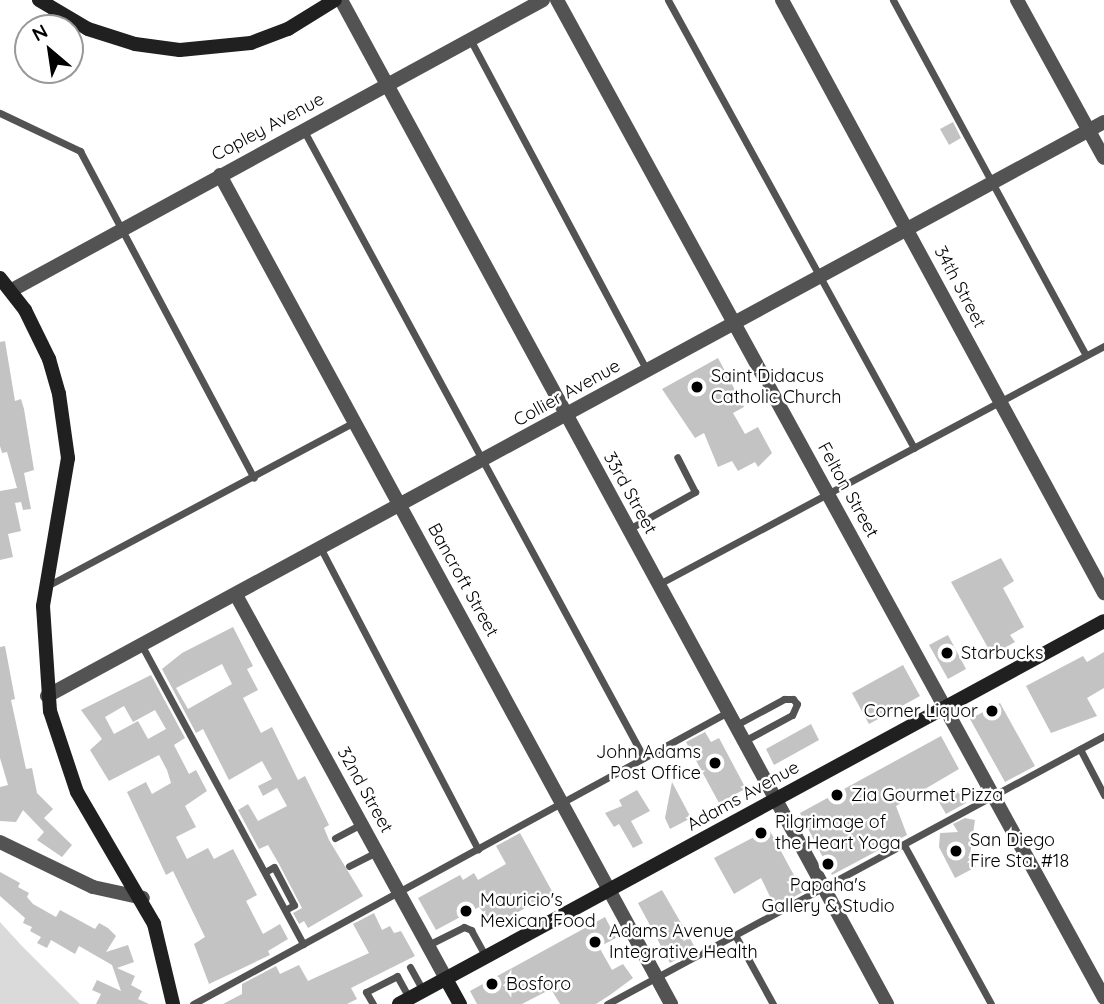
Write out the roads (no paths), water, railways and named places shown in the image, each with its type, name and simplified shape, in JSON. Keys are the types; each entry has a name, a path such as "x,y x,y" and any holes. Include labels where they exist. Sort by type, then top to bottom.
{"street":[{"path":"39,0 88,29 135,44 180,50 251,43 288,29 335,0"},
{"name":"33rd Street","path":"341,0 887,1004"},
{"name":"Copley Avenue","path":"12,290 543,0"},
{"name":"Felton Street","path":"557,0 1104,998"},
{"name":"34th Street","path":"782,0 1104,593"},
{"path":"1017,0 1104,158"},
{"name":"Collier Avenue","path":"47,696 1104,122"},
{"name":"Bancroft Street","path":"220,175 671,1004"},
{"path":"0,278 12,290 49,359 60,394 68,458 46,587 42,639 47,696 77,792 143,898 164,954 173,1004"},
{"name":"32nd Street","path":"236,595 460,1004"},
{"name":"Adams Avenue","path":"405,1001 1104,621"},
{"path":"0,842 93,887 143,898"}],"lane":[{"path":"668,0 914,448"},
{"path":"893,0 1086,355"},
{"path":"471,41 647,371"},
{"path":"0,113 80,151 254,478"},
{"path":"304,130 643,758"},
{"path":"659,585 1104,346"},
{"path":"46,587 254,478 355,421"},
{"path":"628,530 695,492 677,457"},
{"path":"321,549 478,849"},
{"path":"142,646 303,944"},
{"path":"735,726 784,699 793,699 797,705 792,715 743,741"},
{"path":"193,1004 728,712"},
{"path":"607,1004 1104,736"},
{"path":"1080,749 1104,795"},
{"path":"335,838 362,824"},
{"path":"904,845 991,1004"},
{"path":"349,866 376,851"},
{"path":"428,945 464,927 471,930 486,957"},
{"path":"735,935 773,1004"},
{"path":"410,967 424,991"},
{"path":"373,1004 366,992 397,976 405,1001"}],"place":[{"name":"Saint Didacus Catholic Church","path":"697,387"},
{"name":"Starbucks","path":"947,653"},
{"name":"Corner Liquor","path":"992,711"},
{"name":"John Adams Post Office","path":"715,763"},
{"name":"Zia Gourmet Pizza","path":"837,795"},
{"name":"Pilgrimage of the Heart Yoga","path":"761,833"},
{"name":"San Diego Fire Sta. #18","path":"956,851"},
{"name":"Papaha's Gallery & Studio","path":"828,864"},
{"name":"Mauricio's Mexican Food","path":"466,911"},
{"name":"Adams Avenue Integrative Health","path":"595,942"},
{"name":"Bosforo","path":"492,984"}]}
